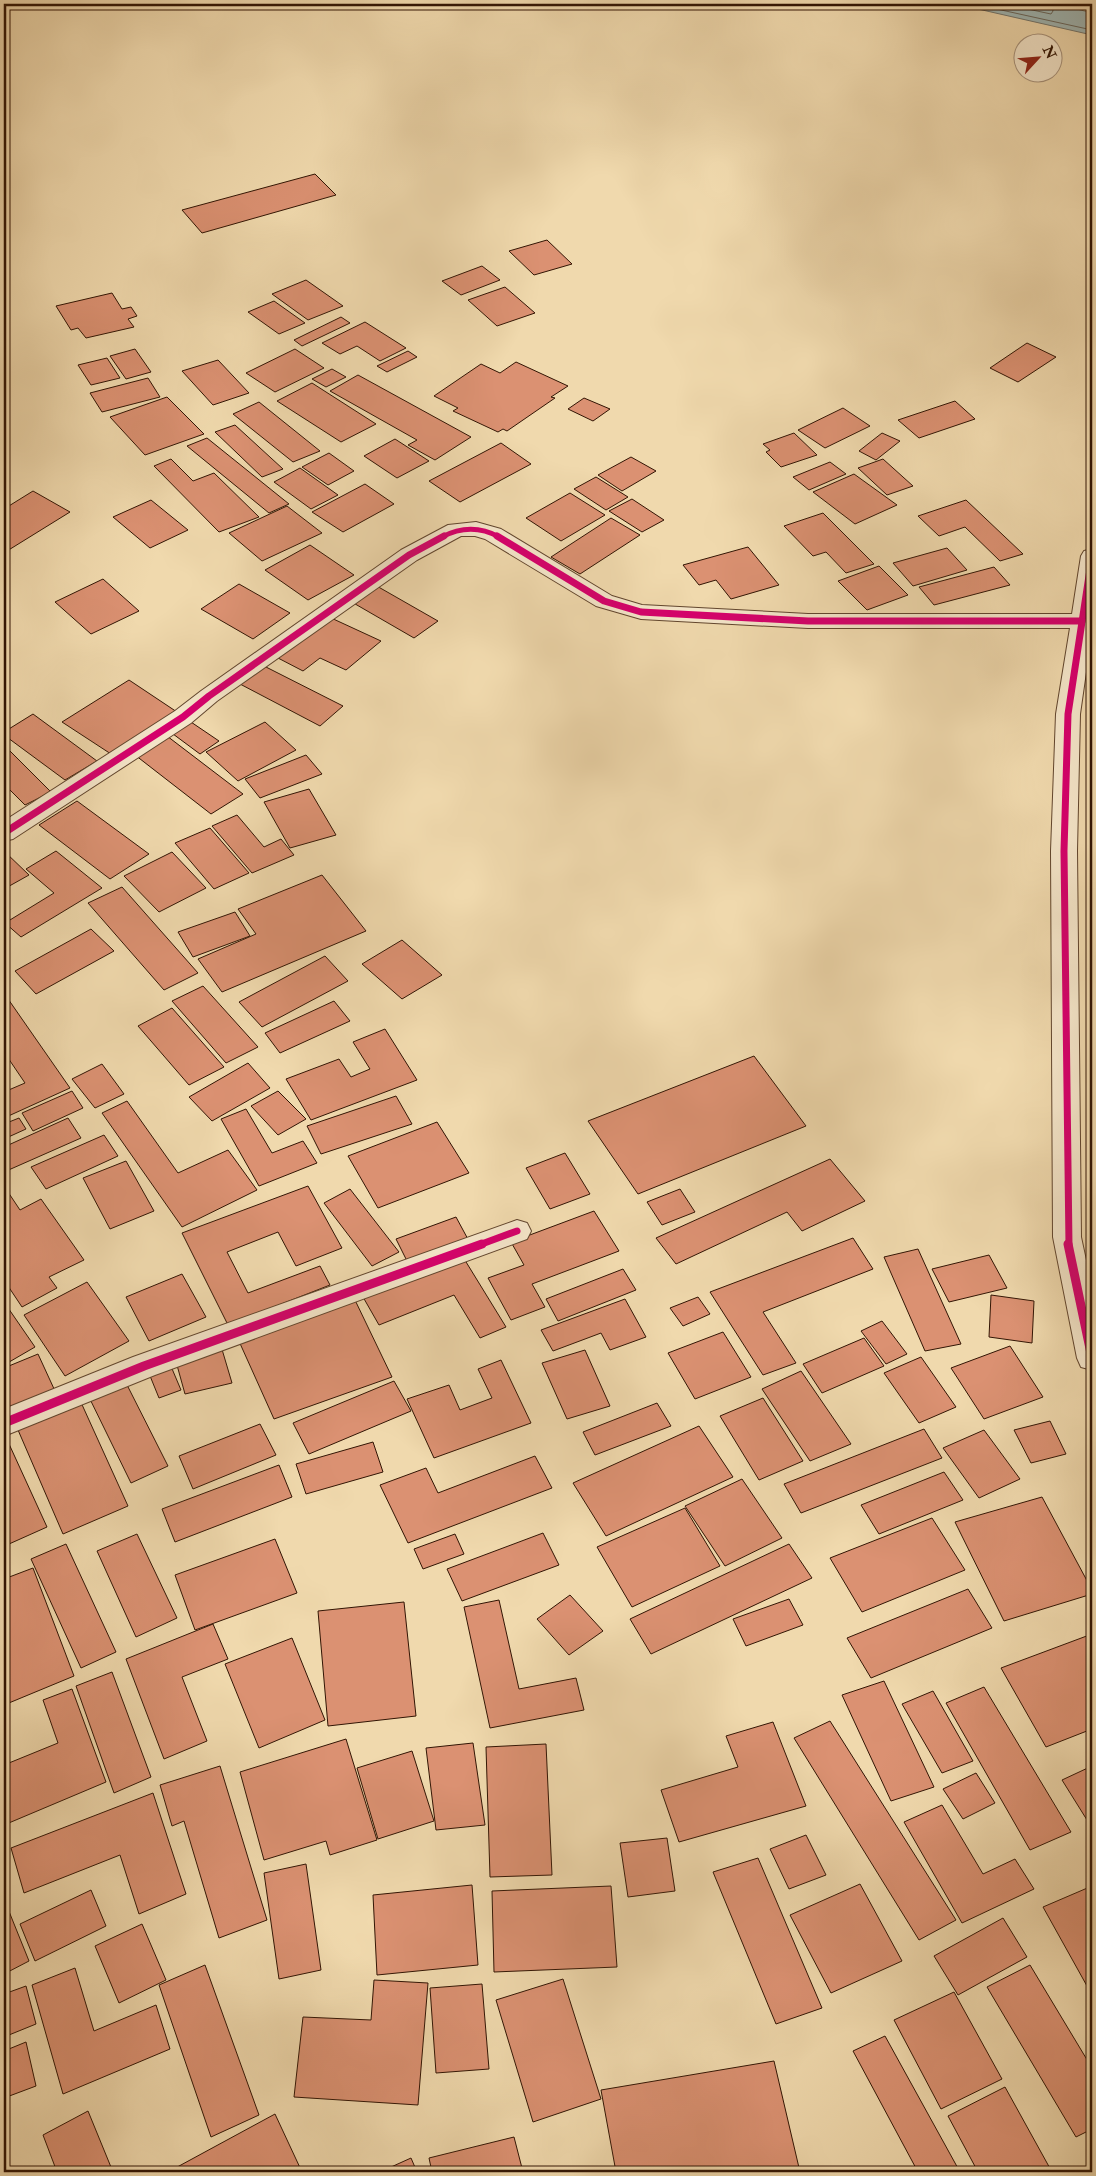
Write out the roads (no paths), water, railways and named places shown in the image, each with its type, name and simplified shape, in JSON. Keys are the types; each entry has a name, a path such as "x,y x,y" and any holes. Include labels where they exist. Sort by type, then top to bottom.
{"street":[{"path":"4,833 183,717 209,696 409,555 456,530 476,529 493,534 604,601 641,612 808,621 1082,621"},
{"path":"1092,556 1068,714 1064,852 1067,1237 1092,1358"},
{"path":"4,1424 144,1366 517,1231"}],"water":[{"path":"956,4 1058,4 1092,13 1092,35"}]}
